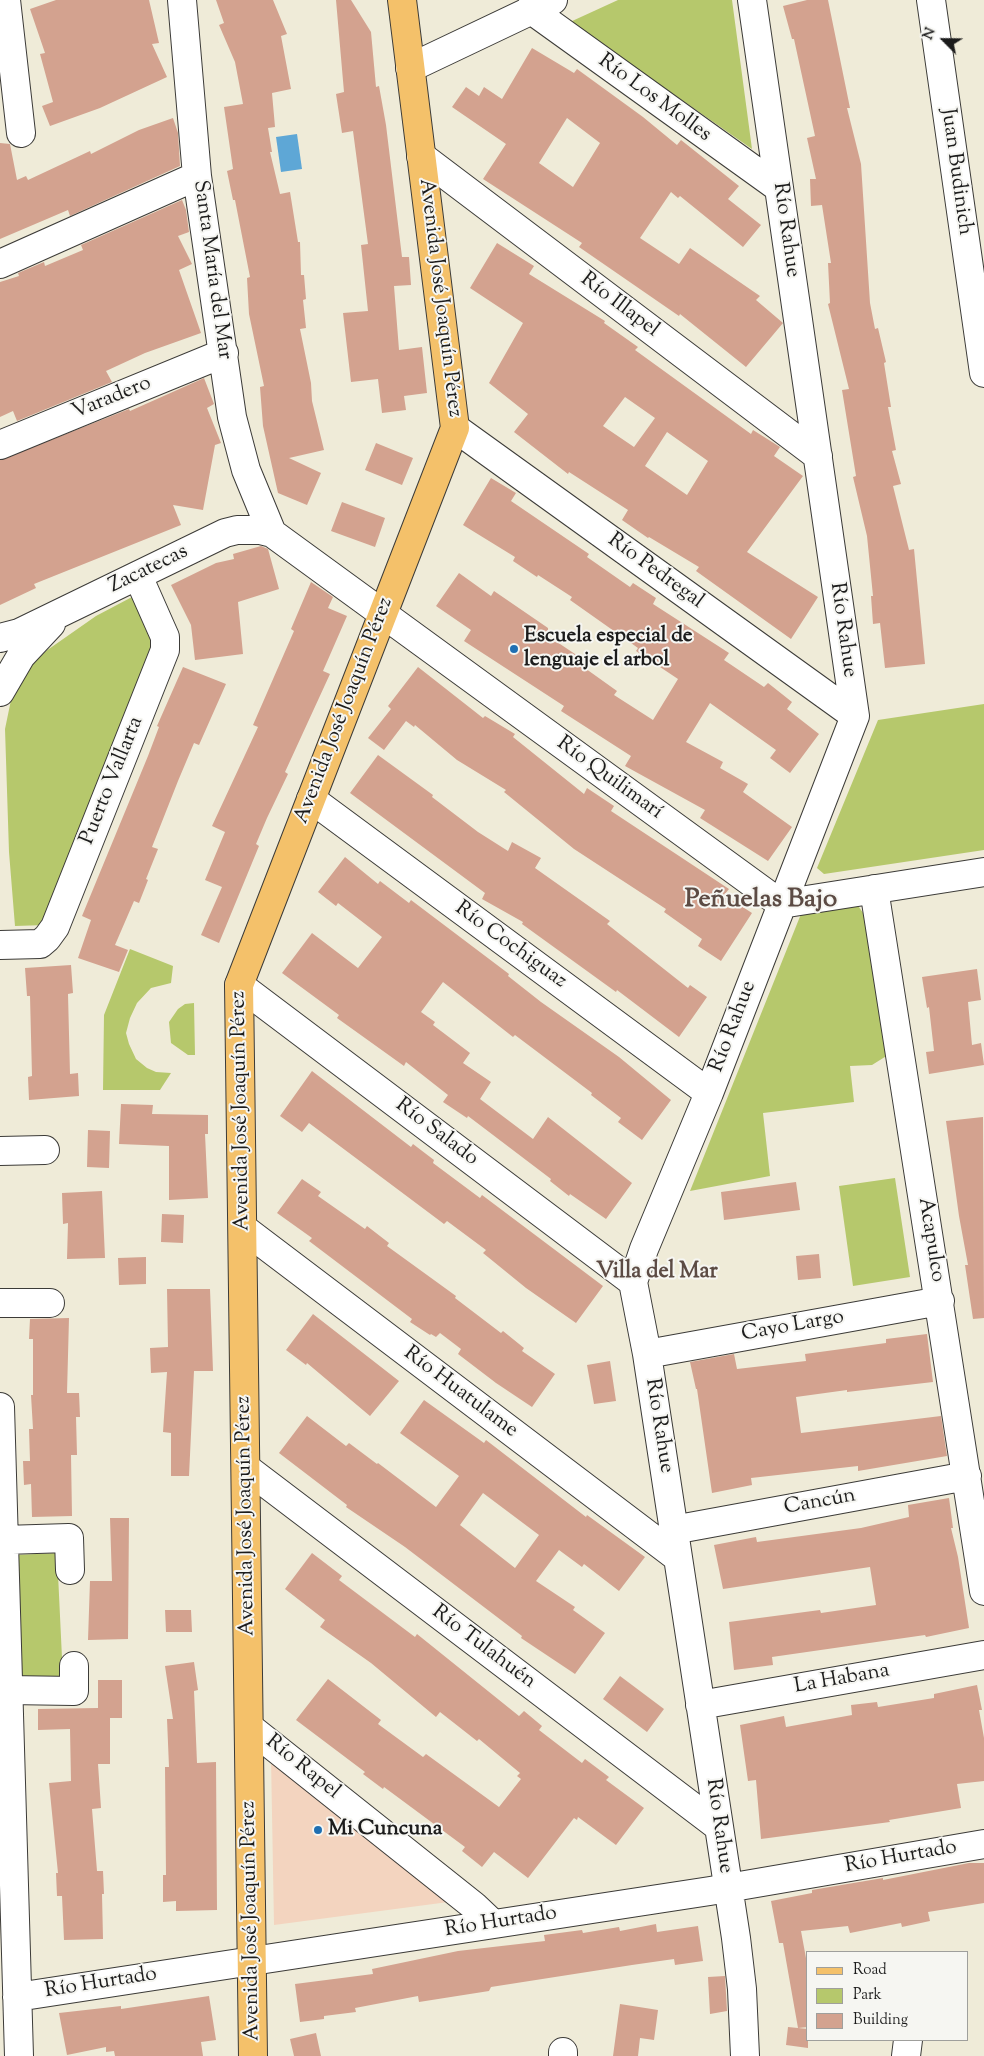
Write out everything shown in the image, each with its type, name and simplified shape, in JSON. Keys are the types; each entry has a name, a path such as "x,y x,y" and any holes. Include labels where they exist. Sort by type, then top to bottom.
{"main road":[{"name":"Avenida José Joaquín Pérez","path":"253,2056 244,1229 239,985 455,428 402,0"}],"street":[{"path":"6,0 21,132"},
{"name":"Santa María del Mar","path":"182,0 197,176 232,417 249,478 272,533"},
{"name":"Río Rahue","path":"745,2056 741,1980 719,1827 647,1354 633,1282 644,1249 709,1093 855,716 752,0"},
{"name":"Juan Budinich","path":"931,0 977,270 984,373"},
{"path":"410,68 541,5"},
{"name":"Río Los Molles","path":"541,5 779,188"},
{"name":"Río Illapel","path":"421,156 818,456"},
{"path":"0,264 197,176"},
{"name":"Varadero","path":"0,445 224,353"},
{"name":"Río Pedregal","path":"455,428 855,716"},
{"name":"Zacatecas","path":"225,533 241,512 248,490 249,478"},
{"name":"Zacatecas","path":"0,638 19,633 225,533 248,529 272,533"},
{"name":"Río Quilimarí","path":"272,533 781,904"},
{"name":"Puerto Vallarta","path":"0,945 40,944 55,927 165,650 164,637 138,576"},
{"name":"Zacatecas","path":"0,692 21,656 36,638 72,608"},
{"name":"Río Cochiguaz","path":"311,799 709,1093"},
{"path":"781,904 984,872"},
{"name":"Acapulco","path":"874,889 984,1591"},
{"name":"Río Salado","path":"239,985 633,1282"},
{"path":"0,1151 45,1150"},
{"name":"Río Huatulame","path":"244,1229 677,1557"},
{"name":"Cayo Largo","path":"647,1354 940,1301"},
{"path":"0,1303 50,1303"},
{"path":"0,1406 19,2056"},
{"name":"Río Tulahuén","path":"246,1468 719,1827"},
{"name":"Cancún","path":"673,1530 966,1476"},
{"path":"4,1540 69,1538 70,1570"},
{"name":"La Habana","path":"700,1704 984,1655"},
{"path":"8,1690 74,1691 74,1666"},
{"name":"Río Rapel","path":"249,1727 474,1906 493,1924"},
{"name":"Río Hurtado","path":"17,1997 727,1888 984,1844"},
{"path":"906,2056 908,2041"}],"shaded area":[{"name":"Mi Cuncuna","path":"271,1758 456,1901 274,1925"}],"green space":[{"path":"618,0 732,0 752,149 570,22"},
{"path":"132,597 137,598 161,640 46,925 15,926 9,852 5,729 11,700 24,673 46,651 96,616"},
{"path":"984,704 984,850 824,874 817,868 878,720"},
{"path":"856,903 866,917 888,1055 872,1065 850,1066 854,1102 763,1113 770,1176 690,1191 803,909"},
{"path":"130,949 173,966 171,983 151,988 137,1003 126,1033 136,1059 147,1068 156,1072 171,1073 160,1090 103,1090 104,1015"},
{"path":"194,1003 195,1055 188,1055 171,1043 169,1022 178,1009 185,1004"},
{"path":"895,1178 910,1277 853,1286 839,1186"},
{"path":"57,1553 63,1679 19,1679 15,1555"}],"water":[{"path":"297,134 302,169 281,172 276,137"}],"building":[{"path":"56,0 149,0 159,43 152,44 167,77 100,108 50,126 42,106 53,102 40,54 45,53 30,9"},
{"path":"216,0 273,0 287,34 281,36 291,89 272,93 275,127 268,128 272,152 270,152 280,194 290,192 298,242 300,242 301,275 304,275 306,299 303,300 306,328 300,329 311,383 312,401 324,450 289,458 321,473 307,505 278,493 263,426 260,387 264,386 249,314 247,278 250,277 235,200 233,200 227,171 233,169 224,107 243,104 235,62 219,25 224,23"},
{"path":"336,0 351,0 371,32 376,87 379,86 386,125 402,257 409,257 411,285 394,286 399,350 422,347 427,393 404,396 406,410 382,413 378,379 351,382 343,313 368,311 361,245 368,244 353,131 342,133 336,94 344,92"},
{"path":"807,0 828,0 850,108 847,108 861,164 870,303 875,329 878,328 886,362 884,363 891,407 888,407 896,450 892,451 901,484 893,486 909,550 914,549 925,664 885,668 880,623 873,624 871,596 873,596 867,536 853,477 856,476 842,390 849,389 828,304 830,303 828,263 831,263 822,205 811,206 810,179 816,179 807,138 815,136 794,39 792,39 783,6"},
{"path":"532,48 574,73 577,69 643,117 677,145 681,140 739,186 728,199 761,225 743,247 680,196 678,198 671,192 640,238 679,264 690,248 760,296 756,300 783,323 746,367 680,314 679,316 579,247 582,243 483,179 506,144 452,107 466,87 479,96 484,87 502,99","holes":["567,118 600,143 573,187 539,163"]},
{"path":"173,118 178,133 180,166 70,216 68,210 0,239 0,143 10,144 17,180 26,176 28,180 90,151 91,154 139,130"},
{"path":"182,200 186,210 189,232 178,236 192,264 179,270 201,333 145,353 106,371 112,382 17,421 13,411 0,417 0,282 19,276 18,273 44,262 45,266 83,250 81,245"},
{"path":"497,243 534,266 529,274 605,321 604,323 638,347 635,350 751,434 753,430 780,447 774,456 803,476 747,552 818,597 791,639 696,571 699,567 648,538 622,520 628,510 569,472 568,474 514,432 528,414 489,383 523,323 470,288","holes":["625,397 655,418 634,447 603,426","667,432 708,461 687,495 645,466"]},
{"path":"204,378 214,404 207,408 221,443 215,445 203,510 173,505 181,525 34,584 36,588 0,605 0,460 129,409 130,411"},
{"path":"376,443 413,458 402,485 365,470"},
{"path":"491,478 516,493 511,501 589,554 587,557 630,587 633,583 656,598 653,604 729,653 724,660 764,687 768,683 792,702 787,709 819,734 790,773 770,758 776,750 710,703 686,742 723,762 720,768 748,784 743,792 792,827 768,861 700,818 705,810 625,766 631,756 561,711 564,706 464,641 471,630 436,606 459,573 491,596 494,591 548,628 548,636 578,656 575,661 617,691 614,695 653,720 678,679 636,651 638,648 570,600 572,597 538,575 537,577 513,561 515,557 463,525"},
{"path":"342,502 385,518 375,547 331,531"},
{"path":"261,546 268,549 279,589 238,602 243,654 195,660 191,625 171,585 216,563 234,559 233,554"},
{"path":"311,582 333,597 328,608 347,616 323,671 330,674 285,772 288,774 256,844 259,846 219,943 201,935 222,887 205,880 225,832 212,826 258,727 253,725 294,631 291,629"},
{"path":"183,667 226,684 199,745 194,743 152,847 158,849 146,879 148,880 139,903 134,901 115,945 128,950 119,972 78,958 91,920 82,916 148,756 159,727 157,726"},
{"path":"418,667 483,718 485,716 515,734 513,737 584,794 587,788 614,806 611,811 729,889 724,895 752,913 721,961 698,946 702,939 664,912 666,909 574,849 504,792 506,790 457,760 415,725 414,727 406,721 384,750 368,738 391,709 388,706"},
{"path":"378,755 433,795 432,797 478,832 508,851 512,842 541,858 535,868 610,921 607,924 688,988 690,985 707,997 679,1037 617,990 616,992 522,924 523,922 482,899 485,893 350,793"},
{"path":"345,857 378,884 380,881 409,903 411,900 509,974 508,976 541,1002 619,1057 671,1100 642,1140 618,1122 621,1118 591,1095 592,1093 515,1035 513,1037 443,982 421,1012 435,1022 433,1025 470,1053 463,1063 491,1082 480,1099 533,1139 548,1117 632,1183 606,1219 570,1194 569,1196 550,1181 551,1179 468,1116 467,1118 443,1102 448,1095 406,1062 404,1066 337,1018 339,1015 282,973 312,933 358,968 382,937 338,903 336,906 318,892"},
{"path":"71,965 73,993 68,994 70,1074 78,1073 79,1096 29,1100 28,1077 32,1076 30,996 27,996 25,968"},
{"path":"977,969 981,1000 968,1002 972,1045 981,1043 984,1065 929,1074 926,1052 934,1051 929,1007 927,1008 922,977"},
{"path":"312,1071 411,1147 413,1144 434,1160 433,1163 480,1198 482,1195 603,1286 576,1323 526,1288 483,1253 486,1250 447,1221 444,1224 309,1123 302,1132 280,1116"},
{"path":"121,1104 153,1105 152,1114 208,1115 208,1134 205,1134 208,1198 169,1200 169,1146 119,1144"},
{"path":"983,1117 984,1318 973,1319 965,1265 968,1265 946,1121"},
{"path":"88,1130 110,1131 109,1168 87,1167"},
{"path":"302,1179 321,1192 318,1196 365,1229 367,1226 389,1243 387,1246 456,1296 455,1298 501,1333 503,1331 524,1348 522,1351 555,1374 532,1407 458,1354 461,1349 440,1333 436,1337 430,1335 410,1322 412,1319 309,1241 312,1238 277,1213"},
{"path":"796,1182 800,1210 724,1220 721,1192"},
{"path":"102,1191 105,1258 67,1259 68,1223 63,1224 62,1193"},
{"path":"162,1214 184,1215 183,1243 161,1242"},
{"path":"819,1254 821,1278 798,1280 796,1256"},
{"path":"146,1257 146,1284 119,1285 118,1258"},
{"path":"167,1289 210,1289 213,1371 194,1371 189,1476 171,1476 171,1433 163,1432 167,1372 151,1373 150,1348 168,1347"},
{"path":"313,1314 399,1381 370,1416 307,1363 306,1365 286,1350"},
{"path":"69,1318 67,1393 79,1393 80,1417 76,1417 77,1455 71,1455 72,1516 32,1517 31,1484 24,1485 23,1461 30,1461 29,1429 33,1429 31,1395 33,1395 33,1339 29,1339 30,1319"},
{"path":"927,1334 933,1382 796,1397 801,1433 941,1416 947,1456 858,1471 858,1466 751,1478 752,1485 712,1493 697,1389 690,1362 734,1354 737,1369 806,1361 805,1354 886,1343 886,1339"},
{"path":"610,1361 616,1401 594,1404 587,1365"},
{"path":"424,1400 484,1443 486,1440 586,1517 587,1515 645,1557 619,1591 584,1564 582,1567 559,1550 536,1581 575,1607 573,1610 605,1633 575,1674 521,1638 522,1636 405,1547 346,1507 347,1505 279,1453 307,1416 346,1446 349,1443 378,1463 436,1507 459,1476 400,1433","holes":["483,1493 539,1535 515,1568 460,1525"]},
{"path":"949,1498 953,1528 951,1528 958,1557 969,1628 926,1637 925,1635 772,1657 773,1665 734,1670 729,1622 820,1610 821,1613 876,1605 870,1567 723,1589 714,1545 756,1537 757,1542 861,1528 909,1517 908,1505"},
{"path":"110,1518 129,1518 128,1639 88,1640 90,1581 112,1581"},
{"path":"312,1553 342,1576 339,1580 415,1637 417,1634 519,1716 524,1711 542,1726 539,1730 582,1763 585,1759 609,1777 606,1780 644,1808 616,1845 578,1817 577,1820 574,1818 528,1878 494,1852 482,1867 462,1851 465,1847 384,1787 383,1789 363,1774 365,1772 296,1720 328,1679 381,1720 378,1724 423,1757 426,1754 499,1807 521,1779 517,1776 520,1773 479,1739 477,1741 440,1712 436,1717 371,1663 320,1627 325,1620 285,1589"},
{"path":"165,1610 191,1610 192,1632 166,1632"},
{"path":"194,1662 198,1690 194,1691 197,1763 216,1762 217,1910 176,1911 176,1901 163,1902 163,1875 166,1875 165,1767 169,1767 167,1719 173,1719 165,1666"},
{"path":"620,1676 664,1709 647,1732 603,1699"},
{"path":"98,1680 122,1680 122,1718 110,1718 110,1764 98,1764 101,1808 92,1809 97,1871 103,1871 103,1939 64,1940 62,1896 57,1896 56,1873 58,1873 49,1783 71,1781 70,1729 38,1730 38,1709 98,1708"},
{"path":"977,1685 982,1710 979,1710 984,1738 984,1781 957,1784 961,1808 889,1820 890,1822 761,1839 756,1780 748,1781 740,1725 784,1716 786,1727 852,1715 851,1705 877,1702 878,1707 934,1698 934,1694"},
{"path":"969,1863 984,1863 984,1903 928,1912 930,1921 902,1927 901,1923 850,1933 848,1926 801,1931 806,1958 806,2027 798,2028 783,1943 779,1943 771,1901 812,1893 812,1890 883,1878 883,1880"},
{"path":"656,1924 657,1932 698,1926 703,1961 675,1965 674,1959 632,1965 491,1987 489,1991 419,2002 418,1996 355,2008 356,2012 324,2016 324,2019 300,2022 295,1984 373,1974 372,1969 458,1951 545,1941 544,1935 582,1930 583,1933 619,1927 620,1931"},
{"path":"725,1976 727,2011 710,2014 708,1977"},
{"path":"209,1996 216,2040 201,2042 203,2056 115,2056 114,2051 106,2052 106,2047 67,2055 59,2013 121,2006 121,2009"},
{"path":"620,2004 658,2010 654,2040 640,2038 638,2056 613,2056"},
{"path":"788,2027 806,2029 808,2048 786,2045"},
{"path":"316,2033 321,2056 294,2056 290,2039"}],"place":[{"name":"Escuela especial de lenguaje el arbol","path":"514,649"},
{"name":"Mi Cuncuna","path":"318,1830"}],"district":[{"name":"Peñuelas Bajo","path":"761,902"},
{"name":"Villa del Mar","path":"657,1273"}]}
